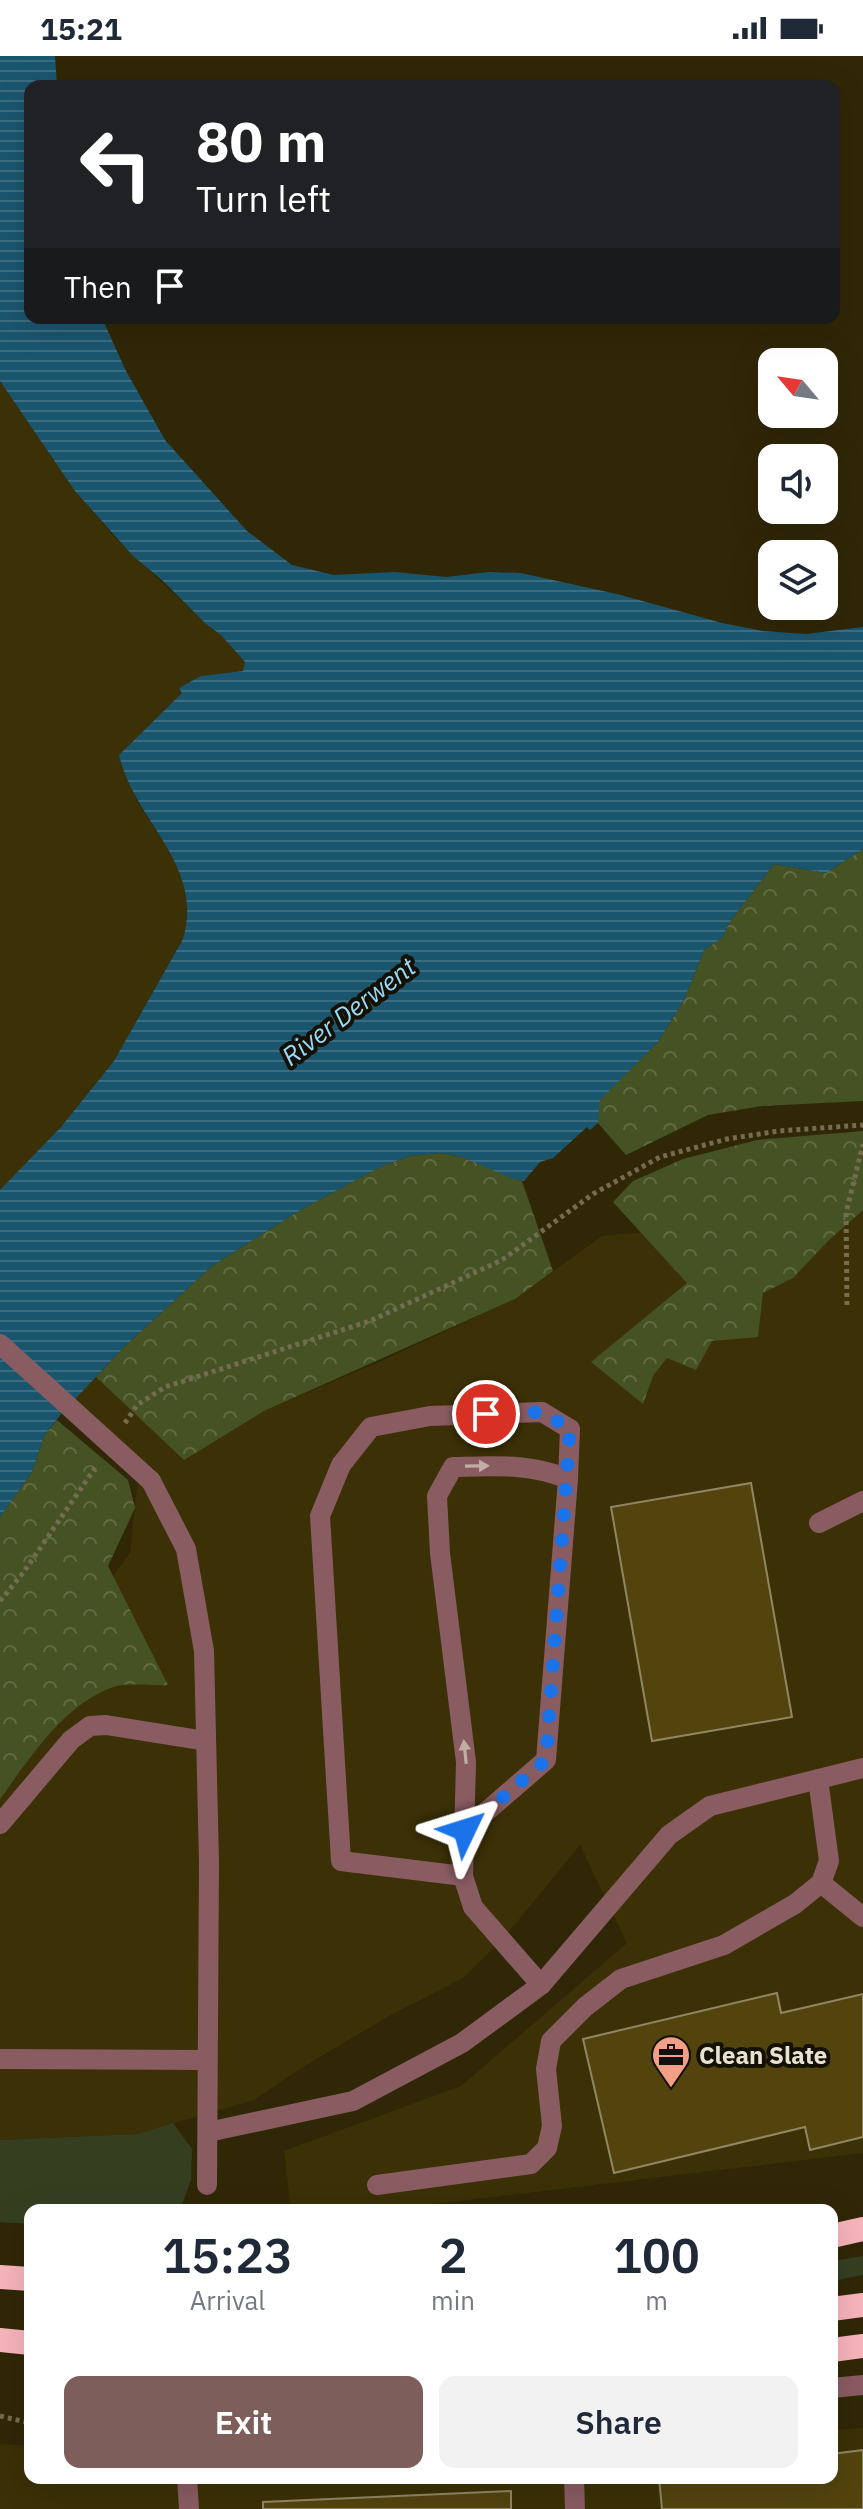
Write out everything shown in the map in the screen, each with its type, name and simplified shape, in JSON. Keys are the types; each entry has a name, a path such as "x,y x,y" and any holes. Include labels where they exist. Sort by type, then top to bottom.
{"highway":[{"path":"838,2235 863,2229"},
{"path":"0,2277 24,2279"},
{"path":"838,2308 863,2305"},
{"path":"0,2340 24,2342"},
{"path":"838,2349 863,2346"}],"street":[{"path":"0,1344 151,1481 186,1549 204,1651 209,1862 207,2185"},
{"path":"463,1876 341,1861 320,1516 341,1465 371,1427 430,1416 542,1412 570,1429 546,1760 465,1830"},
{"path":"541,1985 473,1907 463,1876 466,1762 440,1553 437,1496 453,1467 520,1466 552,1472 568,1479"},
{"path":"819,1523 863,1501"},
{"path":"0,1824 71,1740 90,1726 106,1725 206,1741"},
{"path":"208,2132 353,2101 462,2043 541,1985 669,1835 710,1806 863,1768"},
{"path":"377,2185 531,2164 547,2148 552,2126 546,2069 551,2041 585,2007 621,1979 724,1945 795,1904 821,1883 829,1861 818,1779"},
{"path":"821,1883 863,1917"},
{"path":"0,2059 207,2060"},
{"path":"838,2387 863,2385"},
{"path":"187,2484 189,2509"},
{"path":"574,2484 575,2509"}],"path":[{"path":"120,1431 137,1405 165,1387 370,1321 502,1260 593,1194 660,1157 727,1139 779,1131 863,1125"},
{"path":"847,1305 846,1213 863,1144"},
{"path":"0,1601 23,1573 102,1456"},
{"path":"0,2416 24,2422"}],"shaded area":[{"path":"0,381 75,491 116,539 221,635 245,662 245,667 243,671 201,676 180,689 183,692 119,755 138,803 175,859 188,900 188,925 114,1061 0,1197"},
{"path":"863,1209 863,2153 434,2204 290,2204 284,2151 461,2086 627,1943 580,1845 502,1940 463,1978 389,2016 254,2100 138,2134 0,2140 0,1729 130,1553 138,1478 0,1355 0,1286 184,1459 264,1411 515,1299 602,1236"},
{"path":"863,2428 863,2509 0,2509 0,2444 24,2446 24,2484 838,2484 838,2430"}],"green space":[{"path":"863,849 863,1101 762,1106 708,1115 626,1155 598,1123 599,1100 658,1042 684,1000 704,950 722,938 729,923 774,864 826,873"},
{"path":"863,1131 863,1210 793,1278 763,1293 758,1337 712,1341 696,1370 667,1358 653,1376 643,1404 591,1362 687,1283 613,1202 633,1181 683,1159 757,1140"},
{"path":"440,1153 462,1157 522,1181 553,1271 515,1299 264,1411 184,1460 96,1377 212,1266 297,1212 380,1167 410,1156"},
{"path":"57,1420 128,1480 135,1508 108,1566 168,1685 113,1687 78,1707 49,1734 0,1799 0,1517 32,1472 44,1436"},
{"path":"173,2123 192,2149 191,2180 182,2204 24,2204 24,2224 0,2222 0,2140 138,2134"},
{"path":"863,2256 863,2275 838,2280 838,2260"}],"water":[{"name":"River Derwent","path":"0,56 55,56 57,80 24,80 24,324 105,324 126,371 165,440 247,531 292,565 334,575 395,572 446,577 489,572 521,573 763,631 806,634 863,627 863,849 826,873 774,864 729,923 722,938 704,950 684,1000 658,1042 600,1100 598,1123 590,1130 587,1127 553,1158 540,1162 524,1181 462,1157 440,1153 410,1156 380,1167 297,1212 212,1266 124,1347 62,1413 44,1436 32,1472 0,1517 0,1190 61,1127 114,1061 183,939 187,912 185,888 177,866 127,779 119,755 182,693 179,688 201,676 243,671 245,662 221,635 133,556 75,491 0,381"}],"building":[{"path":"751,1483 792,1717 652,1741 611,1507"},
{"path":"777,1993 781,2013 863,1994 863,2137 810,2150 805,2127 614,2173 583,2039"},
{"path":"863,2450 863,2509 662,2509 660,2484 838,2484 838,2453"},
{"path":"511,2491 511,2509 263,2509 263,2502"}],"place":[{"name":"Clean Slate","path":"671,2089"}],"route":[{"path":"465,1830 546,1760 568,1479 570,1429 542,1412 486,1414"}]}
